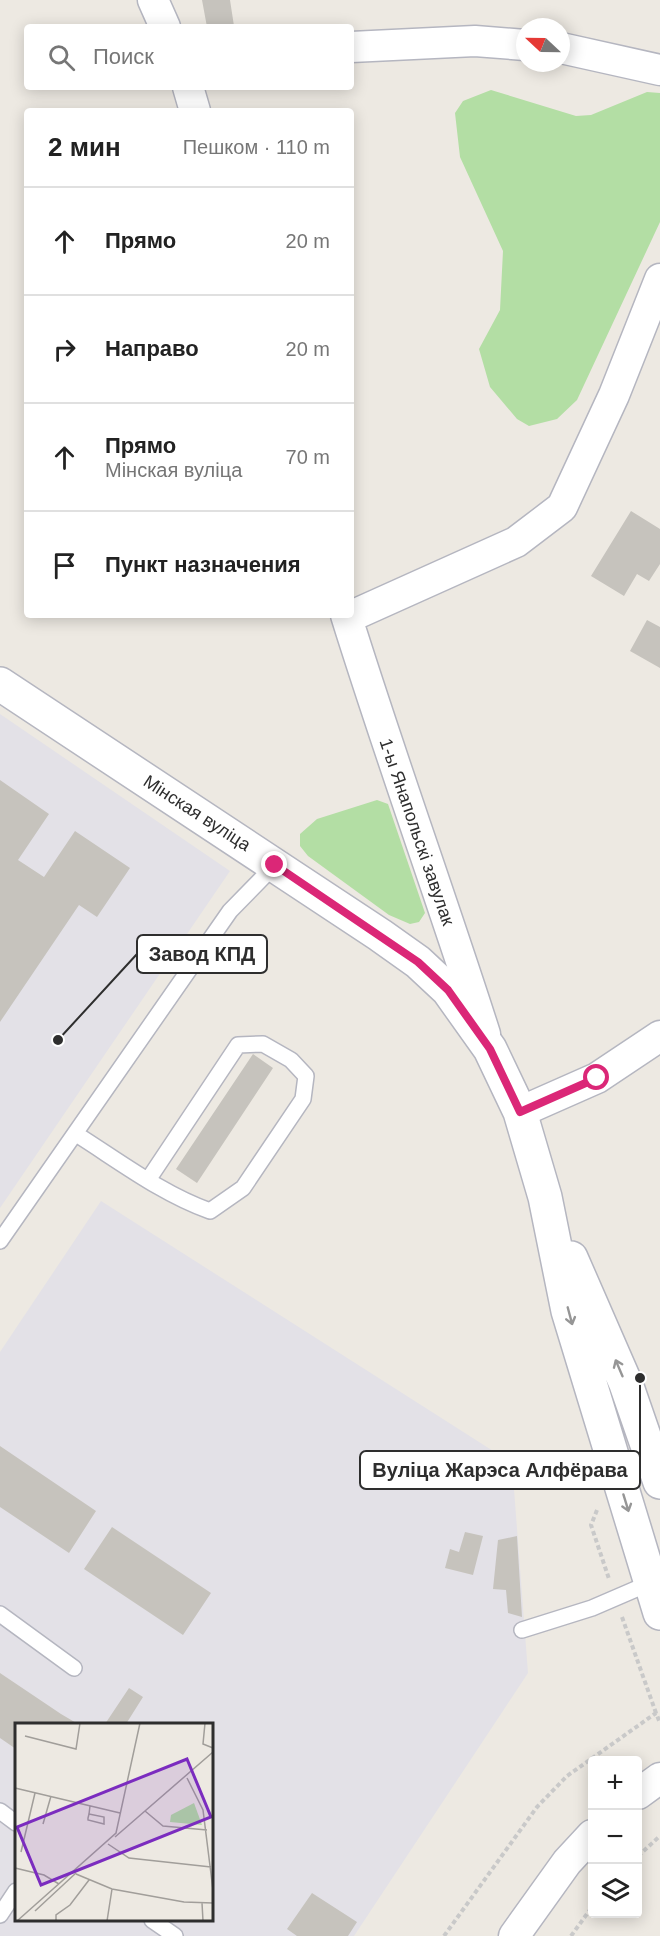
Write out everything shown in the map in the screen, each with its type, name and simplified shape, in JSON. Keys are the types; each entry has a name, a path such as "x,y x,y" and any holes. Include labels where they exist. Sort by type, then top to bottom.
{"main road":[{"name":"Мінская вуліца","path":"0,684 418,962 448,990 490,1049 520,1112 545,1197"},
{"path":"545,1197 626,1384 660,1482"},
{"path":"545,1197 568,1311 657,1590"}],"street":[{"path":"153,0 164,24"},
{"path":"354,47 475,41 516,44"},
{"path":"570,50 660,70"},
{"path":"189,90 194,108"},
{"path":"354,613 516,542 562,507 614,394 660,279"},
{"name":"1-ы Янапольскі завулак","path":"348,618 378,719 490,1049"},
{"path":"520,1112 597,1078 660,1036"},
{"path":"642,1791 660,1778"},
{"path":"514,1936 567,1862 588,1839"}],"lane":[{"path":"0,1240 230,912 275,865"},
{"path":"76,1134 148,1180 185,1202 210,1211 243,1188 303,1099 306,1076 291,1060 263,1044 238,1045 148,1180"},
{"path":"522,1630 657,1590"},
{"path":"0,1614 74,1668"},
{"path":"0,1811 15,1822"},
{"path":"0,1915 15,1892"},
{"path":"153,1921 175,1936"}],"path":[{"path":"444,1936 537,1808 567,1776 656,1713 660,1723"},
{"path":"642,1852 660,1836"},
{"path":"571,1936 588,1913"}],"shaded area":[{"path":"0,714 230,871 0,1208"},
{"path":"101,1201 512,1463 528,1673 354,1936 0,1936 0,1352"}],"green space":[{"path":"491,90 576,116 591,115 647,92 660,93 660,222 577,400 557,419 529,426 517,419 490,387 479,349 500,310 503,251 460,157 455,113 463,101"},
{"path":"377,800 388,804 425,913 419,922 410,924 389,915 308,856 300,846 300,834 317,819"}],"building":[{"path":"202,0 230,0 234,24 206,24"},
{"path":"631,511 660,529 660,564 649,581 637,574 624,596 591,576"},
{"path":"647,620 660,627 660,668 630,651"},
{"path":"0,780 49,814 18,860 44,877 75,831 130,868 97,917 79,905 0,1022"},
{"path":"253,1054 273,1068 197,1183 176,1169"},
{"path":"0,1446 96,1511 69,1553 0,1507"},
{"path":"112,1527 211,1593 183,1635 84,1569"},
{"path":"465,1532 483,1536 473,1575 445,1568 450,1549 459,1552"},
{"path":"517,1536 522,1617 508,1613 506,1590 493,1589 498,1540"},
{"path":"0,1673 76,1723 15,1723 15,1748 0,1738"},
{"path":"129,1688 143,1697 127,1723 106,1723"},
{"path":"312,1893 357,1922 348,1936 297,1936 287,1929"}],"place":[{"name":"Завод КПД","path":"58,1040"},
{"name":"Вуліца Жарэса Алфёрава","path":"640,1378"}],"route":[{"path":"275,865 380,934 418,962 448,990 490,1049 520,1112 597,1078"}]}
